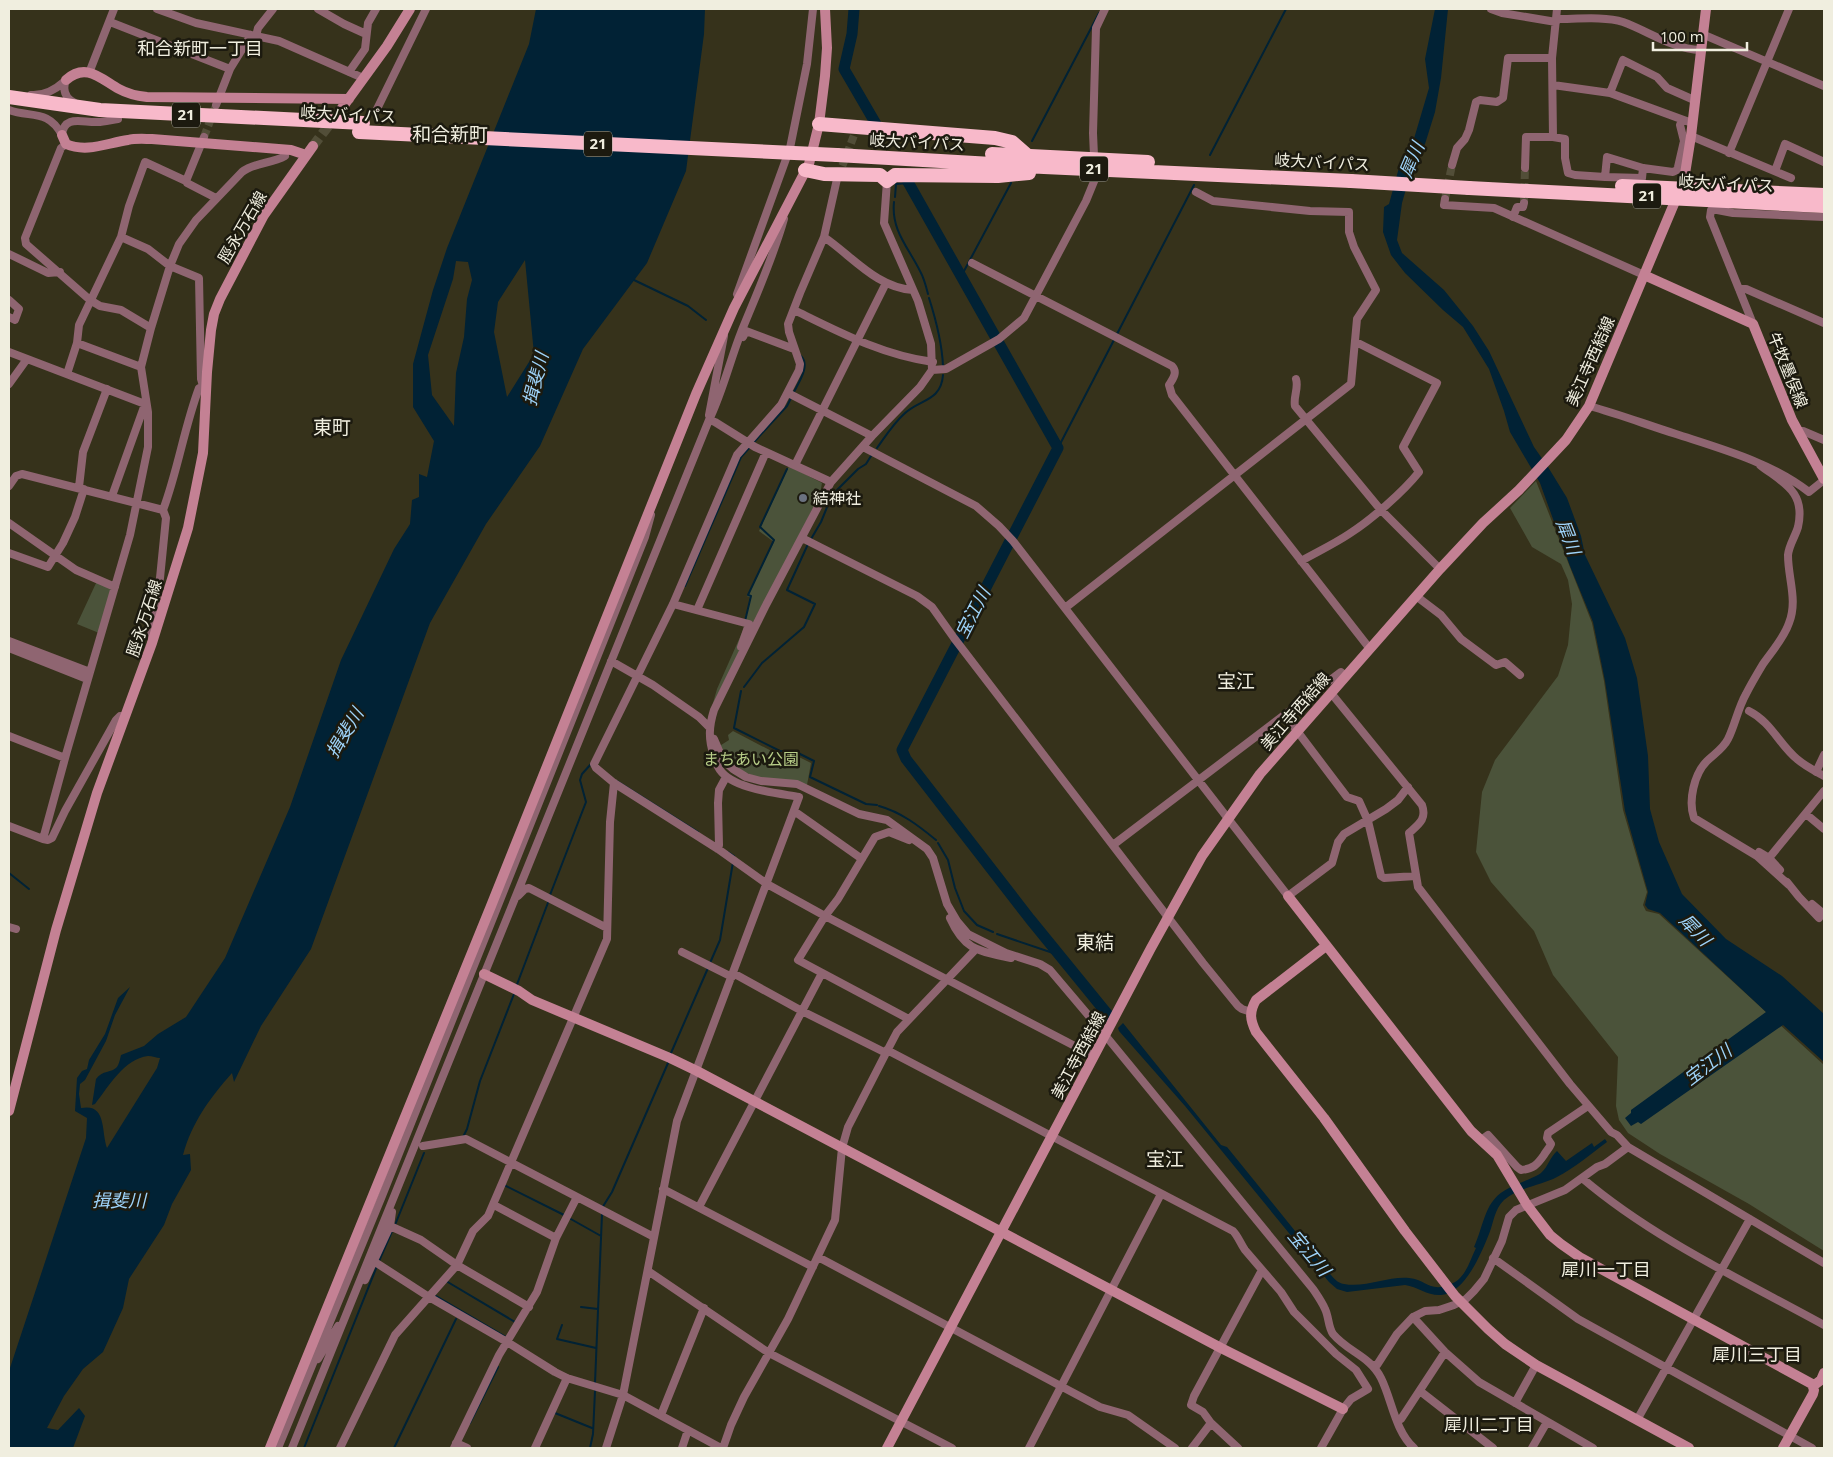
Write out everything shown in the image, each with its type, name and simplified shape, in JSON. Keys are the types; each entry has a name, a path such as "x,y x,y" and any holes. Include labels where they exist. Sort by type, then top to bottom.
{"highway":[{"name":"岐大バイパス","path":"9,97 100,110 181,114 361,128"},
{"name":"岐大バイパス","path":"9,108 118,119 361,128 838,151 1028,156 1094,164 1679,194 1824,206"},
{"path":"819,124 996,138 1012,142 1028,156"},
{"name":"岐大バイパス","path":"838,151 1044,167 1094,164"},
{"path":"805,170 824,174 880,175 887,181 895,175 998,176 1035,172 1044,167"},
{"name":"岐大バイパス","path":"1679,194 1824,195"}],"street":[{"path":"89,73 114,9"},
{"path":"157,9 196,23 279,41 364,78"},
{"path":"217,102 230,69 273,9"},
{"path":"318,9 366,34"},
{"path":"349,72 365,49 368,23 376,9"},
{"path":"342,108 387,46 410,9"},
{"path":"377,110 426,9"},
{"path":"734,308 738,292 790,148 807,64 813,9"},
{"path":"270,1448 724,329 808,164 819,124 827,48 825,9"},
{"path":"794,310 856,341 946,369 997,340 1024,318 1094,184 1096,28 1105,9"},
{"path":"1490,9 1502,13 1556,21 1590,19 1621,22 1660,39 1692,50 1700,50"},
{"path":"1553,137 1552,58 1557,9"},
{"name":"美江寺西結線","path":"887,1448 1168,916 1202,856 1260,774 1440,569 1566,440 1589,406 1684,180 1691,136 1687,122 1694,100 1706,9"},
{"path":"1729,152 1789,9"},
{"path":"110,22 230,69"},
{"path":"1702,34 1824,86"},
{"path":"1452,165 1458,148 1469,130 1476,102 1480,100 1497,102 1502,98 1508,58 1552,58"},
{"path":"1610,93 1622,60 1657,77 1667,88 1694,100"},
{"path":"9,92 36,96 58,88 71,76 84,72 95,74 120,90 134,95 217,102 349,99"},
{"path":"66,80 64,89 70,101 181,114"},
{"path":"1552,85 1610,93 1687,122"},
{"path":"9,108 50,120 57,126 64,140 74,148 86,148 130,139 152,138 202,140 291,150 306,155"},
{"path":"118,119 98,122 73,120 64,126 64,140 25,238 26,244 90,300 100,306 121,310 150,328"},
{"path":"1605,176 1607,157 1643,168 1665,172 1677,170 1684,141 1680,125 1687,122"},
{"path":"1691,136 1791,178"},
{"path":"1525,168 1526,137 1565,139 1565,158 1568,173 1575,175 1642,178 1643,168"},
{"path":"186,181 202,140"},
{"path":"1774,171 1785,144 1824,162"},
{"name":"脛永万石線","path":"9,1111 56,930 94,802 152,643 188,528 203,453 205,386 211,330 220,299 264,215 313,146"},
{"path":"43,839 88,675 130,535 149,435 141,367 150,328 170,266 179,244 196,220 242,172 251,166 278,160 285,156"},
{"path":"67,374 77,343 79,325 121,238 129,206 145,162 186,181 216,198"},
{"path":"837,179 824,237 788,324 800,364 799,370 781,406 737,454 673,604 594,764 596,768 614,783 718,849 767,884 1094,1056"},
{"path":"606,1448 623,1395 677,1121 799,797 748,788 726,776 719,769 713,753 709,739 709,726 714,710 736,666 831,482 872,436 920,387 932,366 931,344 913,290 884,223 887,181"},
{"path":"1065,608 1351,384 1357,320 1376,290 1354,247 1349,232 1349,212 1310,211 1213,201 1196,192"},
{"path":"1445,199 1444,205 1494,208 1644,275"},
{"path":"1513,217 1517,207 1523,207 1524,203"},
{"path":"292,1448 716,405 736,347 777,245 786,207"},
{"path":"1753,324 1710,217 1712,209 1733,213 1824,217"},
{"path":"824,237 863,268 886,283 913,290"},
{"path":"121,238 148,249 170,266 199,278 201,379 205,386 199,388 190,413 170,491 163,510 166,518 160,578 151,628 152,643"},
{"path":"9,254 48,273 60,272"},
{"path":"972,263 1172,366 1175,369 1175,374 1169,385 1172,395 1370,649"},
{"name":"牛牧墨俣線","path":"1644,275 1753,324 1799,432 1824,480"},
{"path":"795,466 886,283"},
{"path":"1740,288 1824,323"},
{"path":"9,300 19,309 15,320 9,317"},
{"path":"709,420 724,329"},
{"path":"736,347 746,331 794,348"},
{"path":"1301,561 1350,534 1412,480 1418,472 1403,447 1437,383 1356,342"},
{"path":"77,343 141,367"},
{"path":"9,352 145,404"},
{"path":"9,384 27,359"},
{"path":"1296,379 1298,384 1294,400 1295,406 1380,509 1440,569"},
{"path":"9,553 48,567 63,543 75,517 81,488 85,447 107,389"},
{"path":"788,393 872,436"},
{"path":"112,496 145,404"},
{"path":"1589,406 1728,451 1760,465 1772,468 1809,492 1824,480"},
{"path":"709,420 766,452 831,482"},
{"path":"1799,432 1803,431 1824,440"},
{"path":"863,447 976,506 1011,538 1471,1131 1497,1155 1526,1202 1550,1235 1581,1258 1693,1318 1809,1382 1813,1386 1813,1394 1783,1448"},
{"path":"697,610 766,452"},
{"path":"1760,465 1788,485 1794,492 1798,507 1798,526 1788,553 1793,594 1792,615 1784,635 1762,665 1745,695 1728,740 1705,762 1692,794 1691,809 1694,818 1764,861 1799,897 1807,900 1822,916"},
{"path":"9,486 16,476 22,474 163,510"},
{"path":"278,1448 382,1196 646,537 651,517 650,508"},
{"path":"9,523 76,570 115,587"},
{"path":"802,538 917,596 932,607 957,643 1238,1006 1251,1012"},
{"path":"1416,596 1442,615 1461,639 1496,665 1505,662 1520,674"},
{"path":"673,604 749,624 736,666"},
{"path":"9,641 88,675"},
{"path":"9,648 88,675"},
{"path":"611,661 684,706 709,726 723,760 746,777 761,781 798,784 806,787 859,814 887,820 924,846 933,858 947,904 948,914 957,932 975,950 1025,960 1040,964 1050,970 1313,1289 1326,1310 1331,1332 1339,1341 1364,1357 1373,1366 1381,1377 1404,1435 1414,1448"},
{"path":"1113,844 1341,672 1346,676"},
{"path":"1331,693 1422,805 1425,812 1422,821 1409,833 1418,887 1588,1106 1611,1132 1628,1147 1824,1263"},
{"path":"1749,711 1759,716 1772,728 1797,760 1824,776"},
{"path":"1285,715 1347,797 1358,801 1368,821 1381,876 1384,878 1416,876"},
{"path":"9,826 43,839 48,840 52,838 116,720 120,716 125,717"},
{"path":"9,736 65,758"},
{"path":"1816,772 1824,755"},
{"path":"718,849 719,790 726,776"},
{"path":"340,1448 396,1335 457,1265 474,1231 488,1216 494,1205 607,939 610,822 614,783"},
{"path":"1288,896 1332,862 1338,842 1344,834 1386,810 1398,800 1408,787"},
{"path":"1769,858 1824,791"},
{"path":"794,812 862,859"},
{"path":"1806,814 1824,829"},
{"path":"908,1020 798,960 825,916 838,899 875,837 889,832 924,846"},
{"path":"1734,842 1743,844 1769,858 1779,868 1789,886"},
{"path":"516,896 529,888 607,928"},
{"path":"947,904 957,921 968,934 1025,960"},
{"path":"1326,946 1256,1000 1251,1012 1251,1022 1256,1032 1324,1118 1405,1231 1458,1299 1497,1337 1536,1365 1689,1448"},
{"path":"375,1262 429,1297 567,1378 623,1395 722,1448 744,1397 788,1319 835,1220 842,1148 848,1127 886,1051 897,1032 975,950"},
{"path":"682,952 886,1051 1232,1231 1237,1235 1245,1250 1281,1292 1294,1312 1336,1354 1356,1370 1368,1389 1351,1399 1343,1409 1321,1448"},
{"path":"699,1206 822,973"},
{"path":"484,974 532,1000 697,1071 1220,1348 1343,1409"},
{"path":"1481,1140 1488,1135 1520,1170 1528,1169 1539,1164 1550,1148 1552,1144 1546,1138 1548,1133 1588,1106"},
{"path":"406,1170 423,1146 428,1116"},
{"path":"423,1146 466,1139 654,1237"},
{"path":"1373,1366 1377,1365 1397,1334 1413,1316 1425,1311 1439,1310 1474,1291 1484,1279 1502,1241 1509,1217 1516,1210 1526,1202 1565,1190 1596,1167 1605,1164 1628,1147"},
{"path":"1582,1178 1624,1211 1720,1269 1824,1325"},
{"path":"663,1189 699,1206 813,1267"},
{"path":"1029,1448 1161,1194"},
{"path":"467,1448 455,1446 507,1342 537,1292 556,1238 577,1197"},
{"path":"310,1368 322,1353 375,1262 390,1226 394,1198"},
{"path":"494,1205 556,1238"},
{"path":"1638,1420 1720,1269 1750,1219"},
{"path":"390,1226 421,1240 457,1265 529,1307"},
{"path":"818,1256 1100,1407 1128,1415 1175,1448"},
{"path":"1493,1258 1578,1319 1812,1448"},
{"path":"1238,1448 1211,1424 1203,1412 1192,1405 1194,1396 1262,1270"},
{"path":"648,1271 769,1353 952,1448"},
{"path":"661,1415 704,1308"},
{"path":"1413,1316 1445,1352 1479,1382 1593,1448"},
{"path":"1397,1420 1400,1419 1420,1391 1445,1352"},
{"path":"1515,1403 1536,1365"},
{"path":"1813,1386 1824,1373"},
{"path":"534,1448 567,1378"},
{"path":"1420,1391 1493,1448"},
{"path":"1532,1448 1547,1422"},
{"path":"1192,1448 1211,1424"},
{"path":"682,1448 688,1430"}],"green space":[{"path":"789,466 822,483 820,494 711,710 717,689 744,628 744,621 751,598 747,596 774,542 759,531"},
{"path":"1536,481 1592,623 1604,681 1623,810 1647,892 1643,905 1646,911 1659,914 1824,1065 1824,1251 1749,1204 1660,1154 1628,1133 1619,1120 1616,1106 1618,1057 1553,975 1534,931 1491,882 1476,852 1482,792 1495,760 1558,676 1568,645 1572,604 1568,580 1561,564 1532,547 1510,508"},
{"path":"97,581 113,588 99,633 77,624"},
{"name":"まちあい公園","path":"733,731 781,756 799,757 811,763 807,785 761,779 734,768 718,747 729,740 728,735"}],"water":[{"name":"揖斐川","path":"536,9 705,9 704,34 686,171 647,263 583,349 540,446 486,524 430,623 311,949 261,1026 234,1082 232,1073 209,1101 197,1121 183,1155 190,1154 191,1170 172,1204 164,1225 129,1279 123,1308 103,1352 83,1369 64,1396 47,1428 58,1430 79,1408 85,1416 73,1448 9,1448 9,1371 86,1138 87,1118 75,1111 77,1078 82,1071 87,1069 89,1060 105,1034 118,998 130,987 115,1015 106,1041 85,1080 80,1084 81,1108 95,1110 99,1114 102,1120 107,1148 157,1068 160,1058 148,1056 132,1062 118,1074 95,1104 92,1105 96,1079 101,1074 117,1067 121,1055 144,1046 158,1034 186,1017 225,958 290,807 341,660 394,549 410,524 412,500 419,497 419,474 427,477 434,441 413,407 413,364 433,290 447,248 529,44","holes":["525,260 534,354 507,397 494,332 498,302","456,261 468,262 472,280 467,299 464,337 456,373 454,426 432,395 428,355 453,279"]},
{"name":"犀川","path":"1435,9 1448,9 1441,78 1435,112 1425,144 1414,161 1402,203 1397,240 1402,253 1444,290 1473,326 1489,351 1534,447 1567,498 1581,536 1585,555 1625,638 1637,678 1648,756 1650,809 1659,842 1682,894 1726,939 1782,976 1824,1014 1824,1062 1783,1025 1641,1124 1638,1122 1631,1126 1625,1118 1631,1113 1631,1110 1766,1012 1660,913 1648,909 1645,905 1648,892 1625,811 1605,681 1593,622 1570,566 1540,483 1510,432 1489,369 1463,327 1405,273 1391,255 1383,232 1384,207 1389,204 1400,164 1413,142 1429,88 1425,59"},
{"name":"宝江川","path":"1123,1023 1221,1145 1227,1147 1329,1273 1342,1283 1352,1285 1409,1278 1434,1287 1453,1283 1461,1277 1467,1268 1476,1248 1474,1247 1486,1213 1501,1193 1541,1173 1557,1151 1566,1161 1592,1143 1594,1147 1605,1139 1607,1142 1557,1177 1516,1192 1504,1200 1496,1212 1491,1230 1477,1262 1465,1280 1450,1293 1436,1295 1405,1285 1347,1292 1337,1289 1329,1282 1185,1106 1119,1031 1118,1028"}],"waterway":[{"path":"854,9 852,34 844,69 876,124"},
{"path":"1210,155 1286,9"},
{"path":"1032,141 1099,13"},
{"name":"宝江川","path":"908,182 1058,448 902,750 906,759 1030,919 1109,1016"},
{"path":"895,197 896,184 909,183"},
{"path":"960,274 964,271 1011,183"},
{"path":"1117,334 1194,185"},
{"path":"894,202 895,221 898,230 925,282 928,294"},
{"path":"634,280 688,306 706,320"},
{"path":"929,298 938,331 943,366"},
{"path":"1058,448 1115,338"},
{"path":"793,394 804,370 804,360 801,356"},
{"path":"877,448 904,414 934,395 941,384 943,375"},
{"path":"754,442 787,406 791,398"},
{"path":"685,586 741,457 751,446"},
{"path":"811,539 821,522 832,495 858,469 866,464 871,456"},
{"path":"745,621 751,596 748,595 774,540 760,527 787,469"},
{"path":"744,687 762,663 804,627 815,604 787,590 808,544"},
{"path":"741,691 734,728 780,751 798,753 814,761 810,777 866,804 877,805"},
{"path":"550,895 586,802 580,780 582,774 591,764"},
{"path":"617,781 698,832"},
{"path":"879,806 902,816 936,840"},
{"path":"938,843 948,860 955,888 964,911 977,925 993,932"},
{"path":"728,852 734,856"},
{"path":"710,963 720,940 733,862"},
{"path":"9,873 29,889"},
{"path":"516,987 549,900"},
{"path":"997,934 1059,955"},
{"path":"671,1053 708,968"},
{"path":"463,1137 467,1129 480,1081 514,994"},
{"path":"602,1208 612,1192 668,1063"},
{"path":"395,1225 424,1153"},
{"path":"504,1185 564,1215"},
{"path":"595,1383 602,1214"},
{"path":"569,1218 601,1236"},
{"path":"379,1261 393,1229"},
{"path":"304,1448 377,1266"},
{"path":"446,1281 515,1322"},
{"path":"436,1296 506,1337"},
{"path":"581,1307 598,1309"},
{"path":"394,1448 456,1319"},
{"path":"562,1325 557,1339 596,1348"},
{"path":"470,1423 498,1367"},
{"path":"590,1448 593,1434 595,1391"},
{"path":"555,1413 592,1428"}],"tunnel":[{"path":"204,137 216,105"},
{"path":"313,146 342,108"},
{"path":"838,177 858,125"},
{"path":"1445,199 1452,165"},
{"path":"1524,203 1525,168"}],"place":[{"name":"結神社","path":"803,498"}],"district":[{"name":"和合新町一丁目","path":"200,49"},
{"name":"和合新町","path":"450,134"},
{"name":"東町","path":"332,427"},
{"name":"宝江","path":"1236,681"},
{"name":"東結","path":"1095,942"},
{"name":"宝江","path":"1165,1159"},
{"name":"犀川一丁目","path":"1606,1270"},
{"name":"犀川三丁目","path":"1757,1355"},
{"name":"犀川二丁目","path":"1489,1425"}]}
